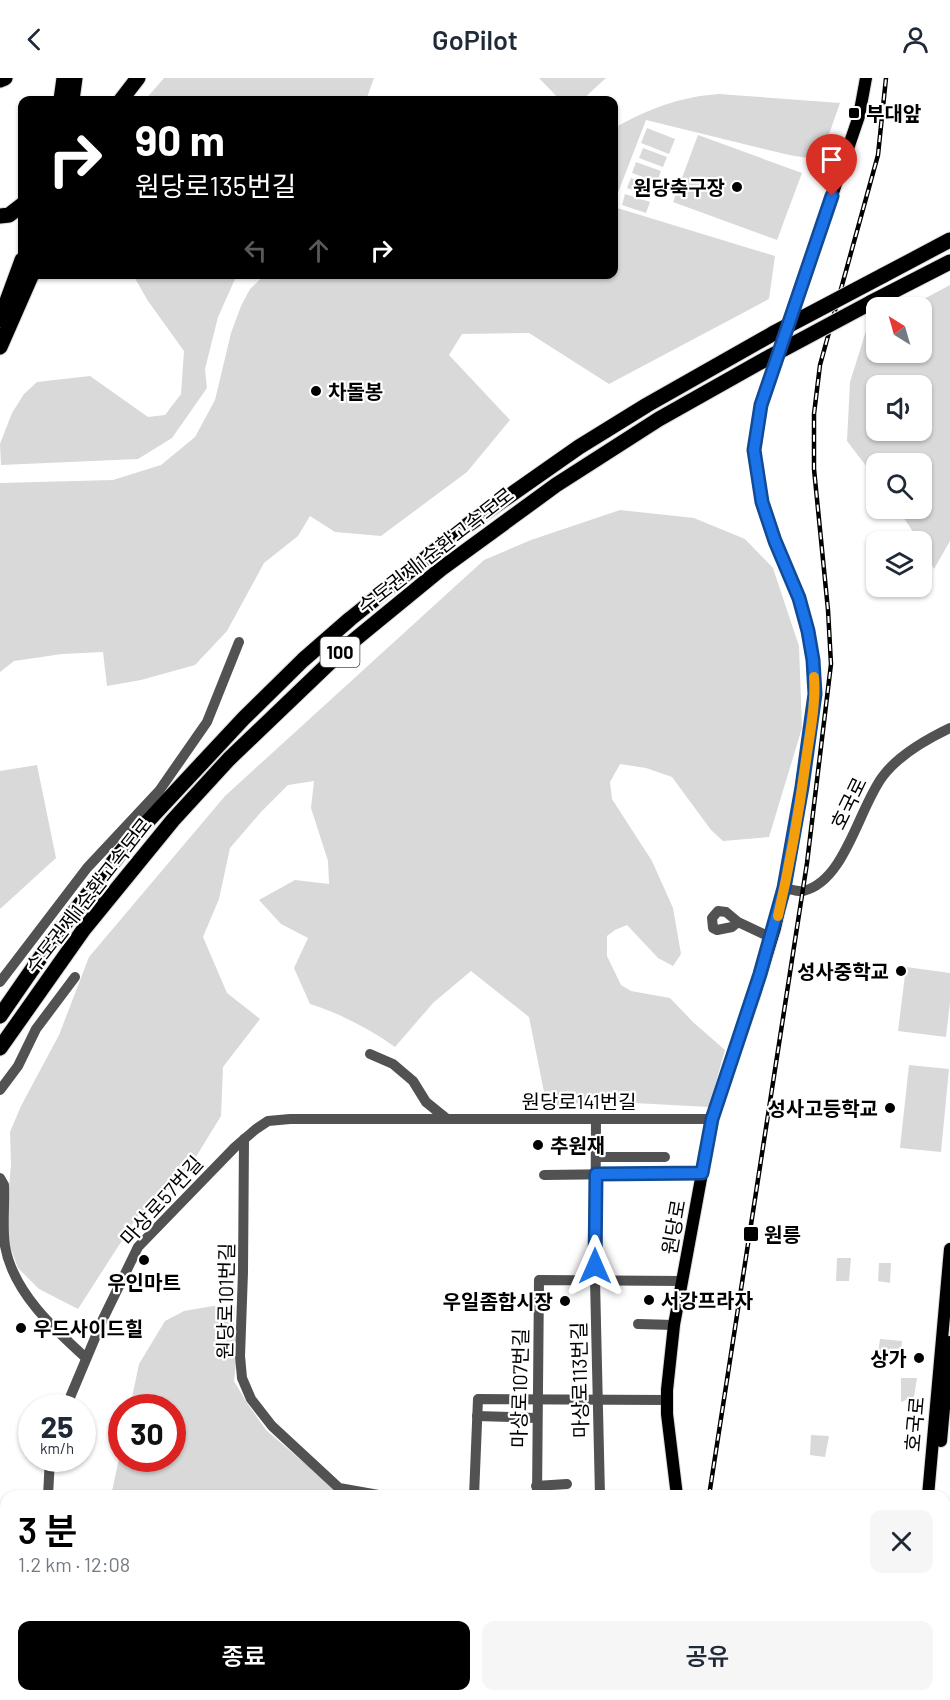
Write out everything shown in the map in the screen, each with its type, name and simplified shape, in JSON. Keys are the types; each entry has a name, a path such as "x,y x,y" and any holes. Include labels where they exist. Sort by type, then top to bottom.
{"highway":[{"path":"0,80 5,78"},
{"path":"62,96 64,78"},
{"path":"73,96 75,78"},
{"path":"124,96 138,78"},
{"path":"0,216 9,215 18,208"},
{"name":"수도권제1순환고속도로","path":"0,1016 56,934 133,837 244,718 303,660 358,613 462,529 579,447 647,405 774,333 947,241"},
{"name":"수도권제1순환고속도로","path":"0,1048 84,929 173,820 229,759 346,646 441,569 556,485 659,419 771,356 950,262"},
{"path":"0,320 18,271"},
{"path":"0,347 30,279"}],"main road":[{"name":"원당로","path":"676,1490 667,1400 674,1325 712,1119 772,938 784,888 802,787 815,694 808,631 799,598 775,541 762,502 754,450 761,405 859,116 866,78"},
{"name":"호국로","path":"929,1490 950,1249"},
{"name":"호국로","path":"936,1490 947,1414 950,1342"}],"street":[{"path":"0,982 87,868 159,791 207,722 239,642"},
{"name":"호국로","path":"784,888 802,891 821,881 837,866 870,797 884,775 906,755 950,728"},
{"path":"738,922 772,938"},
{"path":"0,1090 18,1066 36,1029 75,977"},
{"path":"370,1054 393,1064 413,1081 426,1102 447,1119"},
{"name":"원당로141번길","path":"244,1139 268,1121 290,1119 712,1119"},
{"name":"마상로113번길","path":"596,1119 595,1280 600,1490"},
{"name":"마상로57번길","path":"71,1394 102,1319 138,1247 244,1139"},
{"name":"원당로101번길","path":"244,1139 240,1356 242,1377 251,1399 272,1426 339,1488 350,1490"},
{"path":"596,1157 665,1157"},
{"path":"544,1175 702,1173"},
{"path":"0,1178 4,1185 5,1246 16,1277 36,1307 65,1340 86,1359"},
{"name":"마상로107번길","path":"537,1490 539,1280 595,1280"},
{"path":"595,1280 683,1281"},
{"path":"638,1324 674,1325"},
{"path":"474,1490 478,1399 667,1400"},
{"path":"477,1416 537,1418"},
{"path":"48,1490 49,1472"},
{"path":"541,1490 567,1484"}],"shaded area":[{"path":"164,78 374,78 367,96 148,96"},
{"path":"539,78 606,78 586,96 556,96"},
{"path":"719,94 840,103 820,160 789,155 646,120 618,193 618,126 664,105"},
{"path":"647,128 675,139 669,154 641,143"},
{"name":"원당축구장","path":"698,135 802,173 777,240 673,202"},
{"path":"643,148 667,157 663,167 639,158"},
{"path":"636,162 661,171 657,182 632,173"},
{"path":"631,178 654,185 650,196 627,188"},
{"path":"625,194 650,202 646,213 622,205"},
{"path":"618,208 775,256 769,299 609,384 529,333 462,334 449,355 510,420 467,472 381,536 335,532 310,516 298,536 264,563 227,631 195,665 141,680 107,686 103,652 62,654 14,661 0,672 0,483 113,480 161,465 195,437 215,400 231,333 250,289 261,279 618,279"},
{"path":"135,279 235,279 218,317 205,369 207,388 172,438 138,459 1,465 0,444 12,413 24,394 37,382 90,376 148,417 165,415 181,394 184,351 148,301"},
{"path":"950,285 950,541 934,569 932,565 932,531 912,531 905,519 932,519 932,453 866,453 866,466 847,441 850,382 866,331 866,363 932,363 932,297 928,297"},
{"path":"620,510 694,518 745,539 773,568 799,646 802,728 769,837 723,841 711,830 672,777 646,768 620,764 610,782 612,799 652,861 673,908 681,954 673,966 658,958 627,925 607,936 607,956 621,985 631,991 670,998 725,1050 709,1107 597,1101 547,1107 529,1017 471,971 433,1003 395,1047 354,1022 310,1004 294,968 308,938 281,924 259,900 295,880 329,884 328,861 311,808 314,781 288,785 230,848 219,899 203,937 227,993 260,1019 223,1067 221,1116 183,1178 139,1214 78,1309 39,1289 18,1268 5,1233 11,1164 10,1132 21,1106 59,1035 89,957 225,796 484,560 531,540"},
{"path":"37,765 56,858 0,909 0,771"},
{"path":"906,967 950,973 950,1002 946,1037 898,1031"},
{"path":"909,1065 949,1069 941,1152 900,1148"},
{"path":"837,1258 851,1258 849,1281 836,1281"},
{"path":"879,1263 891,1263 890,1283 878,1281"},
{"path":"213,1306 235,1307 234,1381 266,1430 339,1490 112,1490 116,1472 186,1472 186,1394 133,1394 139,1364 165,1321 184,1311"},
{"path":"880,1339 902,1341 900,1358 878,1353"},
{"path":"901,1378 917,1378 914,1397 901,1402"},
{"path":"811,1435 829,1436 825,1457 810,1455"}],"railway":[{"path":"710,1490 807,863 831,664 814,469 814,414 820,365 878,155 886,78"}],"slow traffic":[{"path":"778,916 802,787 815,694 814,677"}],"place":[{"name":"부대앞","path":"854,113"},
{"name":"원당축구장","path":"737,187"},
{"name":"차돌봉","path":"316,391"},
{"name":"성사중학교","path":"901,971"},
{"name":"성사고등학교","path":"890,1108"},
{"name":"추원재","path":"538,1145"},
{"name":"원릉","path":"751,1234"},
{"name":"우인마트","path":"144,1260"},
{"name":"서강프라자","path":"649,1300"},
{"name":"우일좀합시장","path":"565,1301"},
{"name":"우드사이드힐","path":"21,1328"},
{"name":"상가","path":"919,1358"}],"route":[{"path":"595,1266 596,1174 702,1173 712,1119 775,928 784,888 802,787 815,694 813,660 799,598 775,541 762,502 754,450 761,405 832,196"}]}
